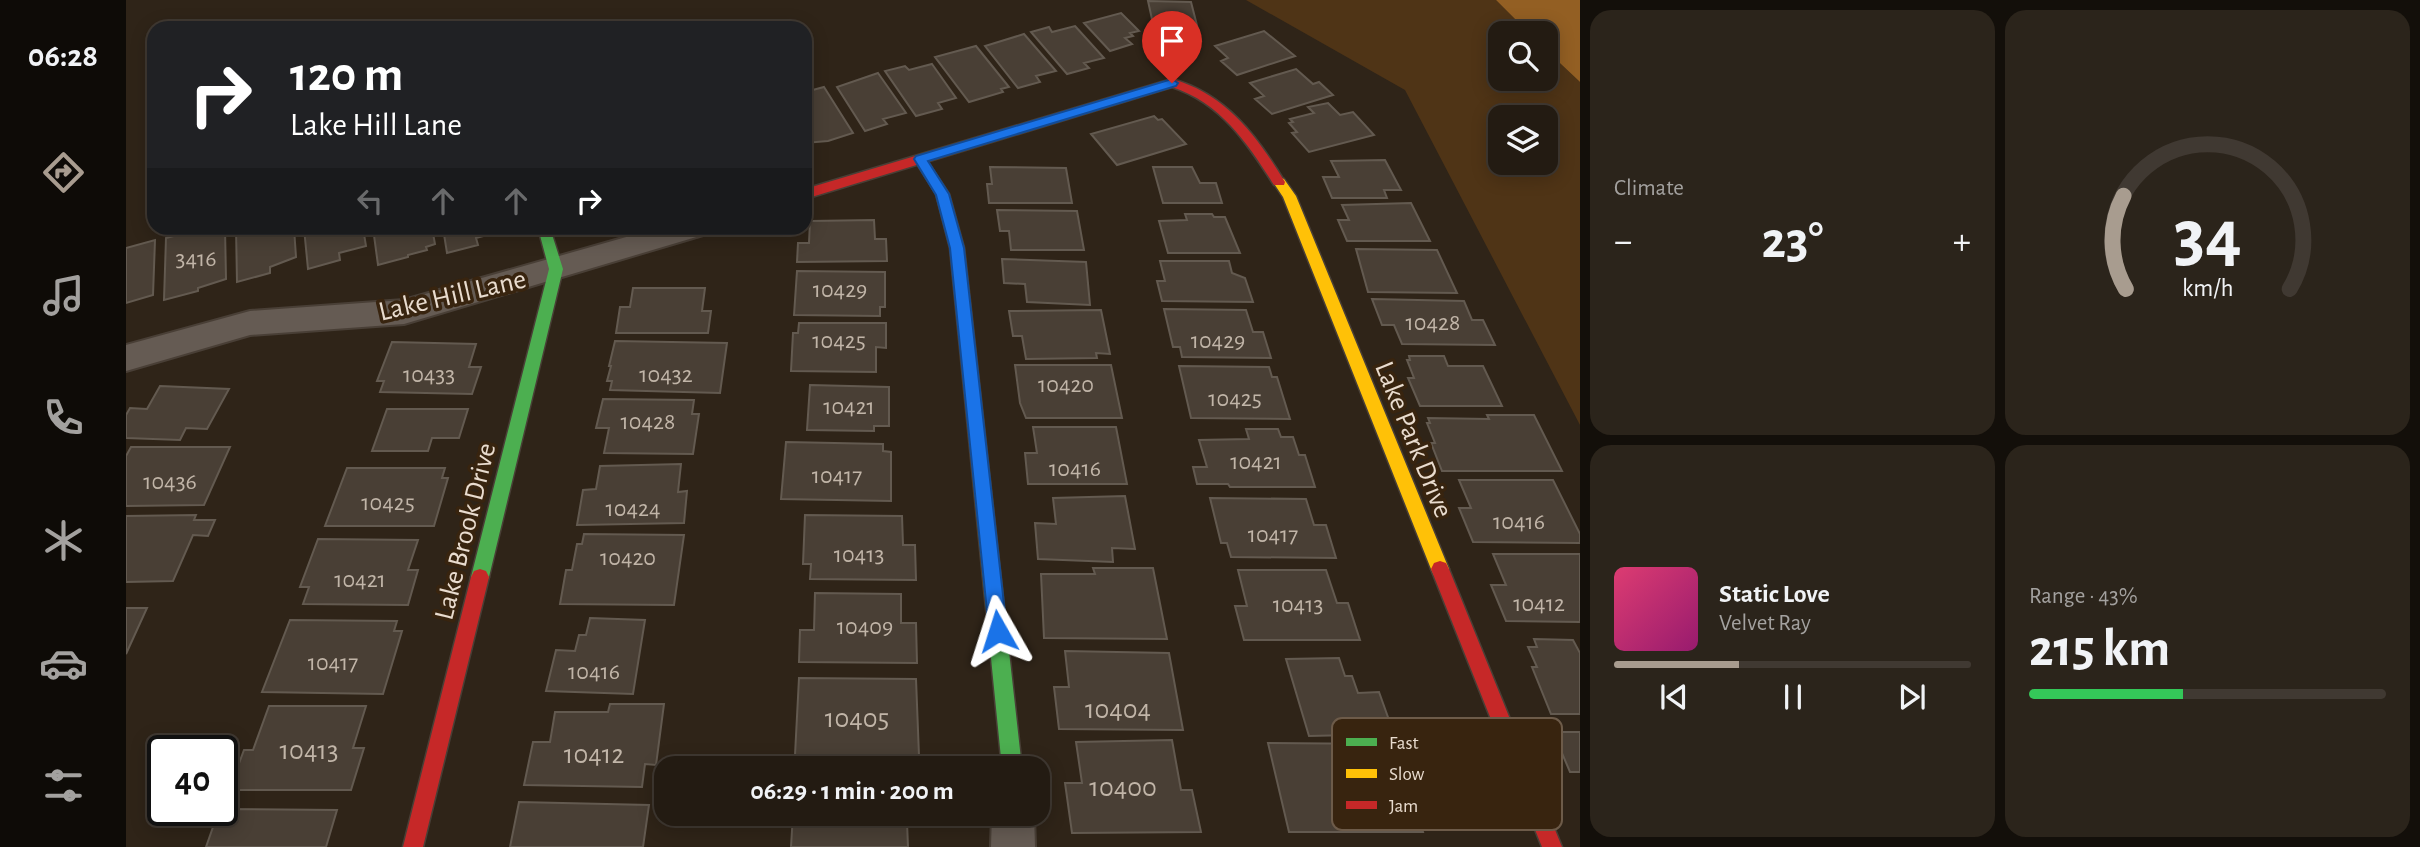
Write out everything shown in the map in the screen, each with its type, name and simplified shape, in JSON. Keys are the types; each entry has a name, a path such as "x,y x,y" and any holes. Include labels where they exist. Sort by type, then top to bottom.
{"street":[{"name":"Lake Park Drive","path":"920,159 1172,83 1183,83 1230,113 1289,196 1500,718"},
{"path":"812,192 920,159 942,194 957,248 1012,756"},
{"path":"546,235 556,269"},
{"name":"Lake Hill Lane","path":"126,358 250,323 404,312 670,235"},
{"name":"Lake Brook Drive","path":"413,847 556,269"},
{"path":"1013,826 1013,847"},
{"name":"Lake Park Drive","path":"1545,830 1552,847"}],"shaded area":[{"path":"1246,0 1496,0 1517,21 1488,21 1488,91 1558,91 1558,61 1580,82 1580,425 1405,90"},
{"path":"1496,0 1580,0 1580,82 1558,61 1558,21 1517,21"}],"building":[{"path":"1148,1 1191,2 1201,41 1195,40 1196,44 1157,42"},
{"path":"1121,13 1139,31 1130,33 1133,36 1125,38 1132,44 1110,51 1084,23"},
{"path":"1075,26 1104,58 1084,63 1089,68 1067,74 1031,32 1049,27 1052,32"},
{"path":"1264,31 1295,56 1237,75 1221,61 1228,58 1215,46"},
{"path":"1024,34 1056,71 1036,76 1040,82 1018,88 985,46"},
{"path":"976,46 1009,87 1001,89 1003,92 969,102 935,57"},
{"path":"932,64 956,98 938,103 942,109 916,116 885,71 905,66 909,70"},
{"path":"1296,69 1313,84 1319,82 1333,95 1272,114 1255,99 1264,96 1250,83"},
{"path":"878,73 906,113 883,119 887,124 865,131 837,87"},
{"path":"824,87 853,133 828,141 812,142 812,90"},
{"path":"1328,103 1340,115 1353,112 1374,135 1309,152 1292,133 1297,132 1289,123 1293,122 1290,119 1314,113 1308,107"},
{"path":"1154,116 1158,120 1162,119 1186,144 1117,165 1091,134"},
{"path":"1385,160 1401,190 1384,190 1387,198 1332,198 1323,177 1339,177 1331,161"},
{"path":"990,167 1066,168 1072,203 989,203 987,184 992,184"},
{"path":"1153,167 1192,167 1200,183 1216,183 1222,203 1163,203"},
{"path":"1411,203 1430,241 1347,241 1338,220 1349,220 1342,205"},
{"path":"997,210 1077,211 1084,250 1011,250 1009,231 1000,231"},
{"path":"1185,214 1225,217 1240,253 1168,253 1159,221 1187,220"},
{"path":"874,220 875,239 886,239 887,261 797,262 798,243 809,243 812,221"},
{"path":"178,235 225,235 226,279 198,288 198,291 164,300 166,238"},
{"path":"236,235 294,235 296,257 270,267 270,273 237,282"},
{"path":"305,235 364,235 366,246 339,253 340,260 308,269"},
{"path":"374,235 433,235 435,244 426,247 427,250 378,265"},
{"path":"444,235 487,235 476,238 478,245 447,253"},
{"path":"155,240 153,295 126,303 126,248"},
{"path":"1356,249 1437,250 1457,293 1368,292"},
{"path":"1002,259 1086,262 1090,305 1027,302 1025,284 1004,283"},
{"path":"1160,261 1229,261 1232,273 1245,278 1253,302 1162,301 1157,281 1165,281"},
{"path":"797,271 885,272 885,307 880,307 880,316 794,315"},
{"path":"633,288 705,288 702,311 711,311 708,333 616,333 620,307 630,307"},
{"path":"1372,299 1464,301 1472,320 1483,320 1495,345 1402,344 1394,325 1382,325"},
{"path":"1164,309 1246,310 1253,332 1263,332 1271,358 1182,357 1180,347 1173,347"},
{"path":"1101,310 1110,354 1096,353 1097,358 1026,359 1022,336 1013,336 1009,311"},
{"path":"799,323 886,323 886,348 876,347 876,372 791,371 793,333 798,333"},
{"path":"615,341 727,343 720,393 610,390 612,381 607,381"},
{"path":"392,342 476,344 469,367 481,367 472,394 380,392 384,381 377,381"},
{"path":"1409,356 1444,356 1448,366 1483,366 1502,406 1420,406 1408,378 1414,378 1407,360 1410,360"},
{"path":"1015,365 1111,365 1122,418 1026,418 1020,403"},
{"path":"1179,366 1269,367 1272,377 1277,377 1290,419 1191,418"},
{"path":"810,385 889,387 889,426 874,426 874,431 807,430"},
{"path":"160,386 229,389 207,429 186,428 180,440 126,438 126,415 130,408 147,409"},
{"path":"603,399 694,400 692,414 699,414 693,454 604,453 609,428 596,428"},
{"path":"387,409 468,409 459,438 432,438 428,451 372,451"},
{"path":"1487,415 1534,415 1562,471 1442,471 1431,443 1435,443 1427,423 1430,423 1428,418 1489,419"},
{"path":"1033,427 1116,427 1127,484 1028,484 1025,453 1037,453"},
{"path":"1246,429 1278,429 1281,437 1293,437 1299,455 1305,455 1315,487 1230,487 1228,484 1197,484 1193,467 1207,467 1199,440 1249,439"},
{"path":"786,442 883,444 883,451 891,452 891,501 781,499"},
{"path":"131,447 230,447 204,505 126,506 126,456"},
{"path":"681,464 678,492 687,491 684,523 577,525 583,490 596,489 600,466"},
{"path":"347,468 445,468 442,478 448,478 434,526 325,526"},
{"path":"1459,480 1553,480 1580,534 1580,543 1473,542 1459,508 1471,508"},
{"path":"1125,496 1135,549 1112,548 1113,562 1038,559 1035,523 1056,524 1053,498"},
{"path":"1210,498 1306,499 1314,525 1326,525 1336,558 1231,557 1227,543 1221,543"},
{"path":"196,515 194,520 215,520 208,536 193,535 173,581 126,582 126,516"},
{"path":"805,515 902,516 903,545 915,545 916,580 810,579 811,564 803,564"},
{"path":"584,534 684,535 674,605 560,604 566,570 572,570 577,544 582,544"},
{"path":"318,539 418,540 408,570 418,570 408,605 303,604 309,587 300,587"},
{"path":"1493,554 1580,554 1580,622 1506,621 1491,585 1506,585"},
{"path":"1093,568 1153,568 1167,639 1044,638 1041,574 1095,574"},
{"path":"1238,570 1326,570 1337,603 1348,603 1360,640 1244,640 1235,606 1247,606"},
{"path":"815,593 901,594 901,623 916,623 917,663 799,662 800,630 814,630"},
{"path":"126,608 147,608 126,654"},
{"path":"590,618 645,620 633,694 546,691 556,650 575,651 579,635 586,635"},
{"path":"290,620 397,621 394,631 402,631 383,694 262,692"},
{"path":"1534,639 1573,640 1580,653 1580,714 1551,714 1532,667 1537,667 1528,647 1537,647"},
{"path":"1065,651 1169,653 1183,730 1059,729 1054,687 1069,687"},
{"path":"1339,658 1345,676 1352,676 1358,693 1379,692 1388,718 1332,718 1332,735 1309,736 1286,659"},
{"path":"799,678 916,679 919,756 795,755"},
{"path":"610,704 664,704 657,756 654,756 654,765 645,764 642,787 524,785 533,742 550,742 555,712 608,712"},
{"path":"269,706 366,706 353,748 364,748 351,790 238,790 238,766 244,750 253,750"},
{"path":"1562,732 1580,732 1580,772 1570,772 1562,753"},
{"path":"1172,740 1181,790 1192,790 1201,832 1072,833 1065,783 1082,783 1076,742"},
{"path":"1268,743 1332,744 1332,830 1423,832 1289,832"},
{"path":"519,802 649,805 643,847 510,847"},
{"path":"238,809 337,810 326,847 206,847 213,826 238,826"},
{"path":"792,826 907,826 908,847 791,847"}],"traffic: fast":[{"path":"920,159 942,194 957,248 1011,756"},
{"path":"480,577 556,269 546,235"}],"traffic: slow":[{"path":"1279,182 1289,196 1440,569"}],"traffic: jam":[{"path":"812,192 1172,83 1206,97 1221,108 1247,136 1279,182"},
{"path":"1440,569 1500,718"},
{"path":"413,847 480,577"},
{"path":"1545,830 1552,847"}],"route":[{"path":"998,631 957,248 942,194 920,159 1172,83"}]}
